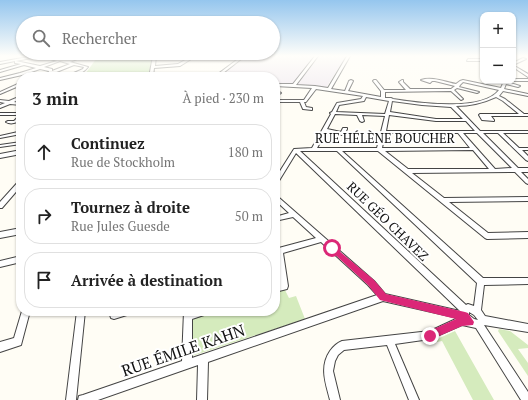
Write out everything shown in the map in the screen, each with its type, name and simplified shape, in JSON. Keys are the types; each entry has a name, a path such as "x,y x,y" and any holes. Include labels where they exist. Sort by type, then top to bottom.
{"street":[{"path":"0,80 16,75"},
{"path":"294,85 302,75"},
{"path":"329,89 338,75"},
{"path":"431,80 477,92"},
{"path":"516,80 528,80"},
{"path":"522,80 528,84"},
{"path":"346,92 351,81"},
{"path":"375,81 383,91 383,98"},
{"path":"402,81 401,82 409,91"},
{"path":"383,91 452,90 461,82 467,81 528,95"},
{"path":"280,85 316,87 423,104 452,105 481,102 496,96 505,84"},
{"path":"512,84 518,86"},
{"path":"0,93 16,86"},
{"path":"280,102 305,101 316,87"},
{"path":"452,90 461,98"},
{"path":"314,149 338,104 360,102 365,95"},
{"path":"496,96 526,115"},
{"path":"391,99 379,149 488,236 528,235"},
{"path":"0,108 16,100"},
{"path":"0,101 16,104"},
{"path":"302,101 304,108 311,109"},
{"path":"452,105 528,182"},
{"path":"332,113 387,114 436,120 467,120"},
{"path":"0,114 16,118"},
{"path":"359,114 362,121"},
{"path":"488,115 526,115"},
{"path":"8,122 16,121"},
{"path":"324,130 342,134 345,129"},
{"path":"383,132 528,132"},
{"path":"459,132 493,170"},
{"path":"499,132 528,159"},
{"path":"0,137 16,134"},
{"path":"0,146 16,143"},
{"path":"337,149 481,282 528,281"},
{"name":"RUE HÉLÈNE BOUCHER","path":"296,150 474,149"},
{"path":"517,149 528,149"},
{"path":"280,175 296,150"},
{"name":"RUE GÉO CHAVEZ","path":"296,150 473,317 526,400"},
{"path":"0,156 16,153"},
{"path":"407,171 528,170"},
{"path":"0,206 16,188"},
{"path":"443,200 528,199"},
{"path":"280,201 371,283 383,297 528,328"},
{"path":"280,218 295,214"},
{"path":"0,234 16,232"},
{"path":"280,251 323,239"},
{"path":"0,264 16,261"},
{"path":"280,267 284,286 280,287"},
{"path":"473,317 481,282"},
{"name":"RUE ÉMILE KAHN","path":"83,400 383,297"},
{"path":"0,347 18,342 25,316"},
{"path":"71,400 81,316"},
{"path":"187,364 189,316"},
{"path":"335,400 327,366 333,353 342,346 430,336 473,317"},
{"path":"389,340 414,400"},
{"path":"202,400 203,359"}],"shaded area":[{"path":"280,75 334,75 326,88 280,84"}],"green space":[{"path":"284,288 289,298 296,296 305,319 192,356 193,317 280,316 280,289"},
{"path":"499,329 510,331 528,345 528,348 518,349 528,363 528,376 498,331"},
{"path":"455,331 494,400 473,400 442,341 437,342 435,340"}],"route":[{"path":"332,248 371,283 383,297 465,316 470,322 462,321 430,336"}]}
